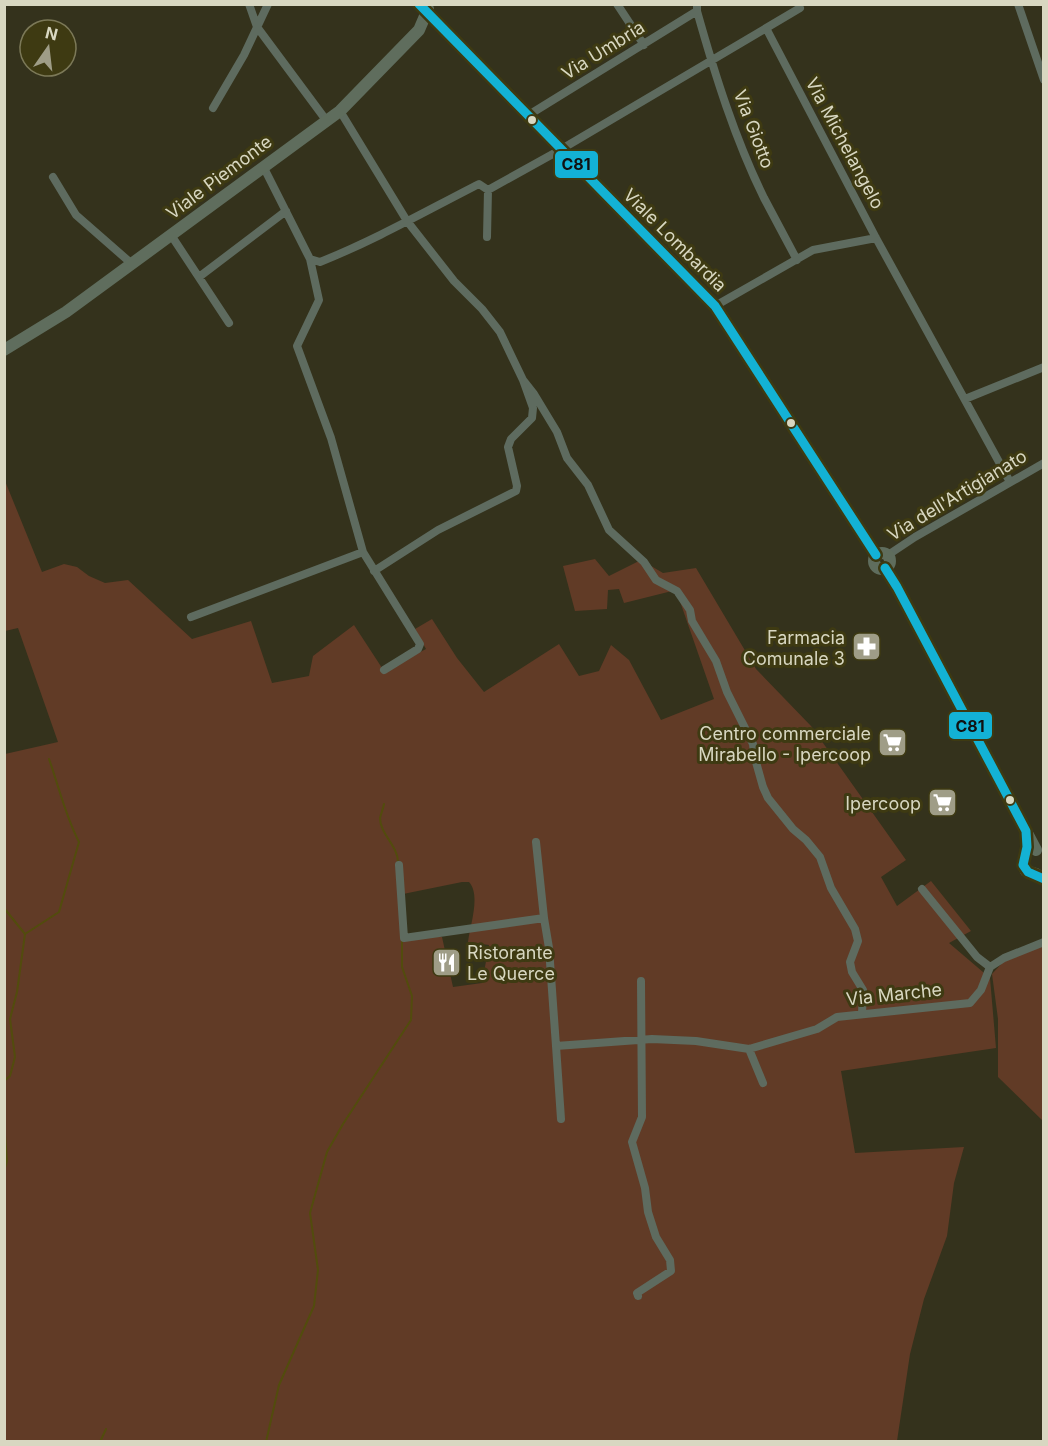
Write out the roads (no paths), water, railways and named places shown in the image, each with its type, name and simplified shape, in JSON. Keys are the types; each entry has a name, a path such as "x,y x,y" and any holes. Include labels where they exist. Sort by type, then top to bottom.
{"main road":[{"name":"Viale Piemonte","path":"8,348 66,312 340,111 420,30 425,8"},
{"name":"Viale Lombardia","path":"425,8 560,150 715,306 845,504 882,555 874,559 874,564 878,568 885,568 897,587 1026,831 1035,853"},
{"path":"1035,853 1022,862 1029,873 1041,874"}],"street":[{"path":"249,4 257,27 326,120"},
{"path":"213,108 268,4"},
{"path":"617,4 644,45"},
{"path":"1018,4 1044,80"},
{"name":"Via Umbria","path":"527,116 644,45 697,8"},
{"name":"Via Giotto","path":"697,8 711,59 741,144 759,187 797,260"},
{"path":"488,190 800,8"},
{"name":"Via Michelangelo","path":"766,28 876,238 1010,482"},
{"path":"340,111 407,221 454,281 482,309 500,332 532,408 532,418 511,438 508,447 517,486 516,491 438,530 374,571"},
{"path":"263,166 310,259 319,300 297,346 331,438 363,552 420,644 417,649 384,670"},
{"path":"53,177 76,215 132,264"},
{"path":"310,259 320,262 381,236 479,184 488,190"},
{"path":"487,237 488,190"},
{"path":"199,277 285,211"},
{"path":"171,235 229,323"},
{"path":"715,306 813,250 876,238"},
{"path":"965,399 1044,367"},
{"path":"522,380 534,394 556,432 567,458 588,485 609,530 644,562 656,580 677,591 690,610 692,621 716,661 727,692 753,744 757,766 768,798 820,857 831,888 855,929 858,941 850,962 852,972 863,990 862,1014"},
{"name":"Via dell'Artigianato","path":"882,555 1044,463"},
{"path":"191,617 363,552"},
{"path":"536,842 549,948 561,1119"},
{"path":"399,865 404,938 544,918"},
{"path":"922,889 977,957 990,968 1004,958 1044,942"},
{"name":"Via Marche","path":"556,1046 642,1041 696,1041 750,1049 817,1029 837,1017 970,1004 981,990 990,968"},
{"path":"638,1296 637,1293 671,1271 670,1260 656,1237 648,1212 645,1188 632,1142 642,1118 641,981"},
{"path":"750,1049 763,1083"}],"waterway":[{"path":"25,934 59,912 79,842 49,759"},
{"path":"384,804 380,818 381,824 398,862"},
{"path":"4,908 25,934 17,992 10,1019 15,1057 10,1076 4,1081"},
{"path":"266,1442 279,1385 314,1306 318,1270 310,1213 327,1152 411,1020 412,996 402,967 402,940"},
{"path":"4,1123 7,1161 4,1171"},
{"path":"100,1442 106,1429"}],"place":[{"name":"Farmacia Comunale 3","path":"866,647"},
{"name":"Centro commerciale Mirabello - Ipercoop","path":"892,743"},
{"name":"Ipercoop","path":"942,803"},
{"name":"Ristorante Le Querce","path":"446,962"}]}
